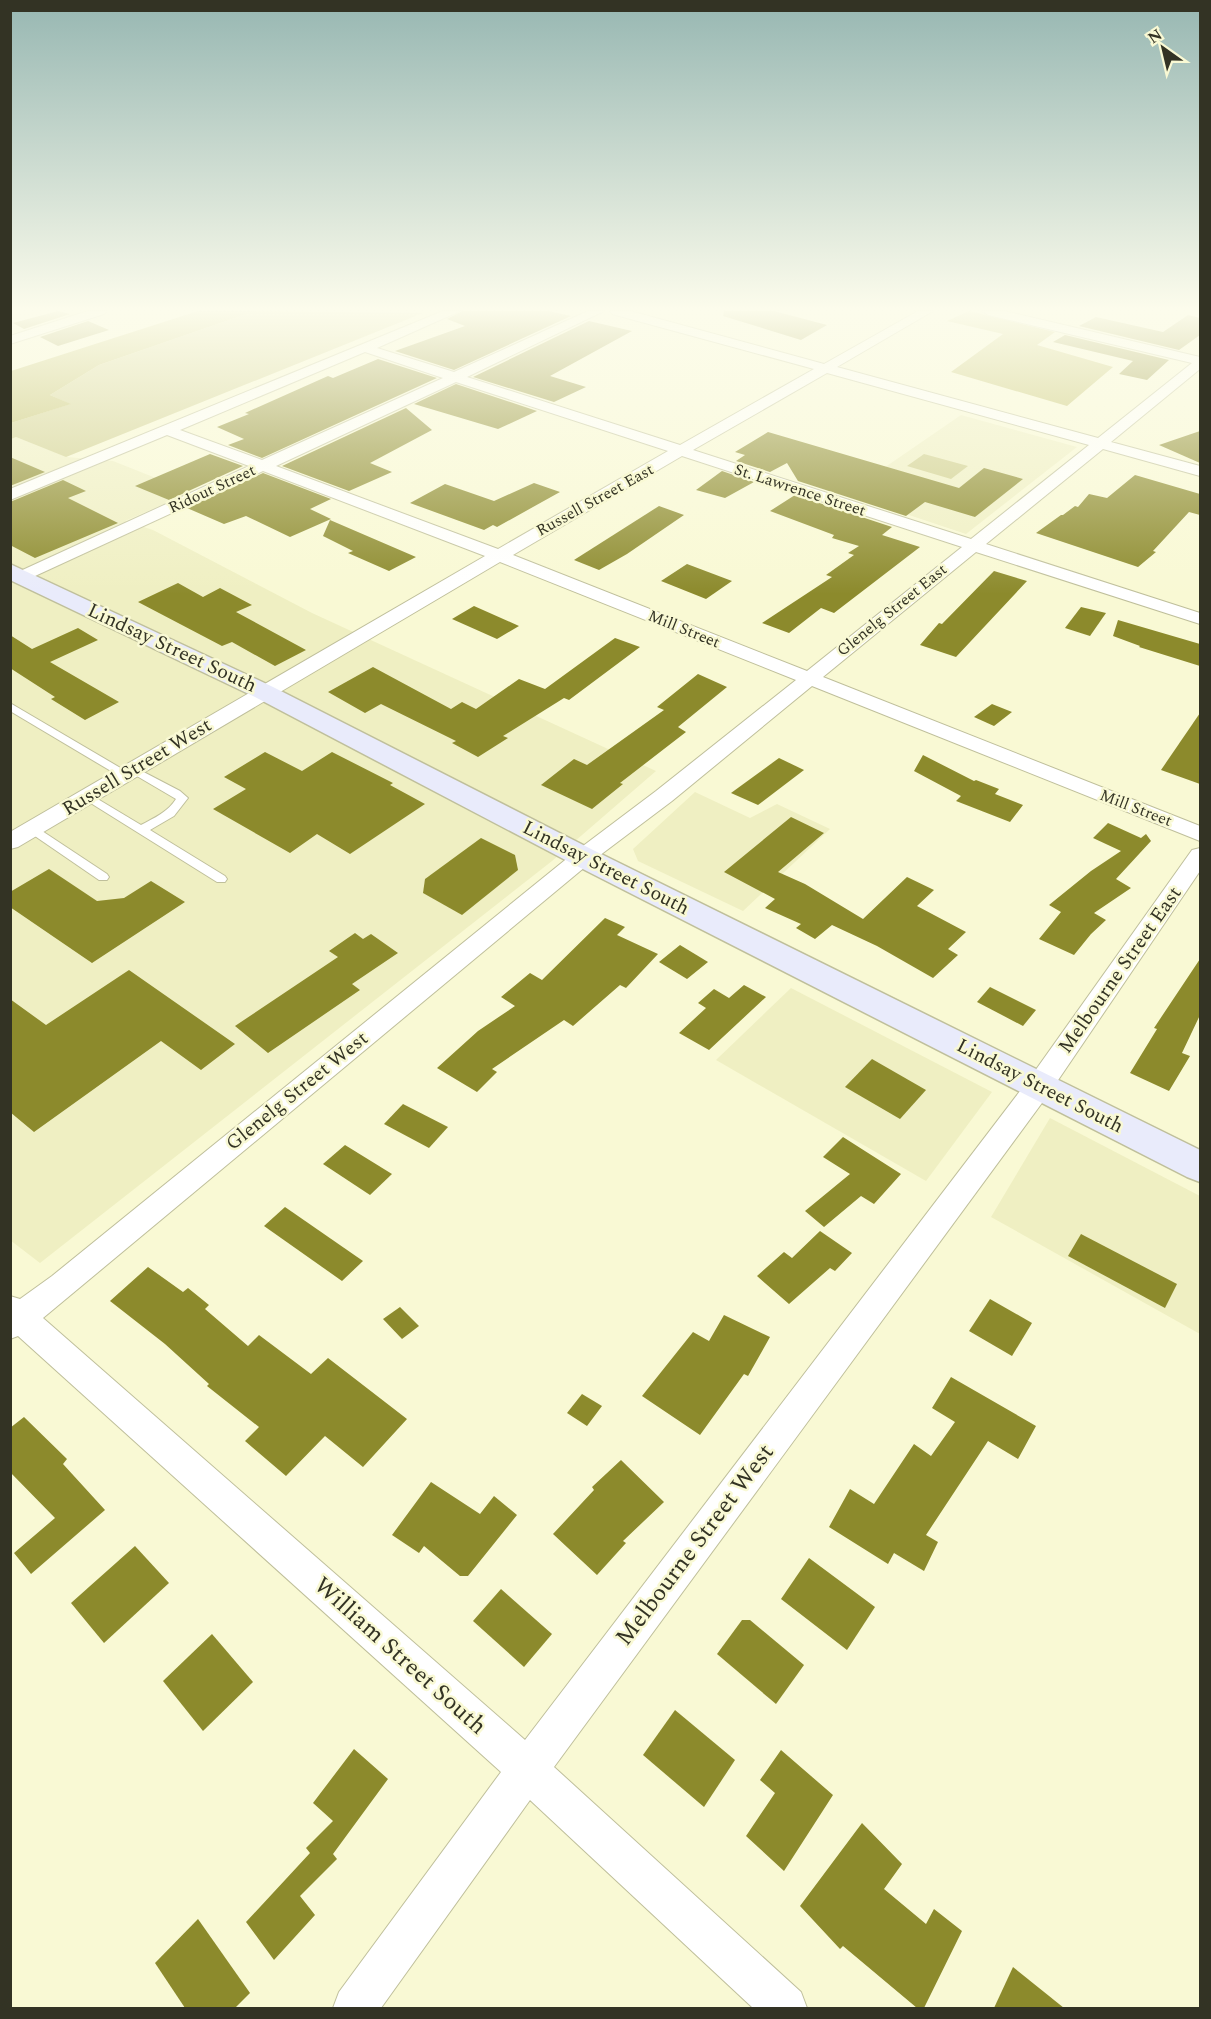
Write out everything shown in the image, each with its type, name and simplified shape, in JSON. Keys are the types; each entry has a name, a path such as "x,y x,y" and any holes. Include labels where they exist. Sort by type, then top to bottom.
{"main road":[{"name":"Lindsay Street South","path":"16,574 264,692 583,857 1200,1167"}],"street":[{"path":"10,495 224,405"},
{"name":"Ridout Street","path":"16,574 395,405"},
{"name":"St. Lawrence Street","path":"540,405 1200,619"},
{"name":"Russell Street East","path":"264,692 497,556 763,405"},
{"path":"962,405 1200,471"},
{"name":"Glenelg Street East","path":"583,857 664,796 1148,405"},
{"name":"Mill Street","path":"165,429 497,556 1200,834"},
{"name":"Russell Street West","path":"10,842 264,692"},
{"name":"Melbourne Street East","path":"1040,1085 1200,855"},
{"name":"Glenelg Street West","path":"14,1317 63,1285 583,857"},
{"name":"Melbourne Street West","path":"355,2008 527,1770 1040,1085"},
{"name":"William Street South","path":"14,1317 527,1770 785,2008"}],"lane":[{"path":"10,706 182,798 179,805 172,811 141,830"},
{"path":"87,797 221,879"},
{"path":"33,829 103,877"}],"shaded area":[{"path":"11,405 67,405 11,423"},
{"path":"66,405 194,405 66,457 16,437 11,439 11,423"},
{"path":"961,415 1077,447 966,534 846,494"},
{"path":"16,437 67,457 113,461 191,492 125,521 153,530 312,613 656,771 552,861 40,1263 10,1240 10,439"},
{"path":"924,454 968,466 951,479 907,466"},
{"path":"695,792 750,818 777,804 830,829 743,911 638,861 633,849"},
{"path":"791,988 992,1092 926,1181 716,1060"},
{"path":"1050,1118 1200,1196 1200,1334 991,1217"}],"building":[{"path":"262,405 377,405 262,458 228,445 244,439 217,427 249,414 245,413"},
{"path":"418,405 520,405 537,411 498,429"},
{"path":"406,408 432,430 370,463 392,472 349,491 282,466"},
{"path":"1200,431 1200,463 1159,445"},
{"path":"768,432 959,488 984,468 1023,479 975,517 925,502 906,516 798,481 787,463 770,472 736,461 745,455 735,452"},
{"path":"210,454 243,466 169,500 135,486"},
{"path":"10,457 45,472 10,486"},
{"path":"722,471 754,482 725,498 696,490"},
{"path":"263,473 331,499 310,509 331,519 290,537 246,516 224,524 187,508"},
{"path":"1135,475 1200,494 1200,515 1189,512 1153,551 1156,552 1138,567 1036,533 1075,506 1078,507 1089,494 1107,498"},
{"path":"63,480 86,491 68,498 118,523 35,558 10,545 10,502"},
{"path":"534,483 560,492 497,527 493,525 484,530 410,503 445,484 494,501"},
{"path":"795,495 892,527 882,535 920,547 834,613 821,608 789,633 762,623 832,577 826,575 854,555 848,553 859,546 832,538 834,535 770,511"},
{"path":"659,506 684,515 599,570 574,560"},
{"path":"330,520 416,557 389,571 348,553 353,551 323,536"},
{"path":"687,564 732,581 706,599 661,581"},
{"path":"994,571 1027,581 956,657 920,645 939,623 942,624"},
{"path":"178,583 203,597 220,588 252,605 236,612 306,650 275,666 232,642 222,646 138,602"},
{"path":"474,606 519,626 497,639 452,619"},
{"path":"1081,607 1106,613 1090,636 1065,628"},
{"path":"1118,620 1200,644 1200,666 1139,647 1113,636"},
{"path":"78,628 98,640 50,662 119,702 85,720 51,699 55,697 10,668 10,635 32,649"},
{"path":"615,638 640,647 569,700 564,698 503,736 508,738 478,757 452,743 456,741 381,704 365,713 328,692 373,667 451,709 462,702 476,709 519,679 545,689"},
{"path":"698,674 727,687 678,727 686,732 620,783 623,784 592,809 541,785 574,759 587,765 664,710 657,707"},
{"path":"992,704 1012,712 994,726 974,717"},
{"path":"1200,713 1200,784 1161,770"},
{"path":"265,752 302,771 332,752 393,783 390,785 425,804 350,854 317,834 290,853 213,809 246,789 224,777"},
{"path":"923,755 974,781 999,789 995,794 1023,805 1010,822 956,801 961,796 914,771"},
{"path":"779,758 804,770 758,805 731,793"},
{"path":"791,817 824,833 778,872 805,884 863,919 907,877 934,890 917,906 966,932 948,949 958,955 933,978 877,946 832,925 815,939 796,928 801,924 765,908 775,899 724,872"},
{"path":"1108,823 1141,838 1146,834 1151,841 1116,879 1131,888 1094,913 1106,920 1074,955 1039,939 1061,912 1049,905 1091,871 1121,851 1093,838"},
{"path":"481,838 515,855 518,870 462,915 423,893 425,879"},
{"path":"49,869 97,901 124,898 151,881 185,902 92,963 10,907 10,892"},
{"path":"605,918 625,927 617,935 658,954 626,988 620,985 573,1026 564,1020 492,1069 497,1072 477,1092 437,1068 478,1031 515,1006 501,997 530,973 542,980"},
{"path":"355,933 363,939 371,934 398,953 352,984 360,990 268,1053 235,1026 338,957 329,951"},
{"path":"680,945 708,962 687,979 659,962"},
{"path":"1200,959 1200,1015 1182,1053 1190,1056 1169,1091 1130,1073 1157,1029 1154,1028"},
{"path":"129,970 235,1044 201,1070 161,1041 34,1132 10,1112 10,999 46,1025"},
{"path":"744,985 766,997 709,1050 679,1033 706,1008 698,1003 714,989 729,998"},
{"path":"990,987 1036,1010 1023,1026 977,1002"},
{"path":"872,1059 926,1090 900,1119 845,1087"},
{"path":"403,1104 448,1127 429,1148 384,1124"},
{"path":"843,1137 901,1174 874,1204 861,1196 824,1227 805,1211 850,1174 823,1157"},
{"path":"345,1145 392,1174 370,1195 323,1164"},
{"path":"285,1207 363,1261 342,1281 264,1226"},
{"path":"820,1231 852,1253 835,1271 830,1268 789,1304 757,1276 784,1252 792,1258"},
{"path":"1081,1234 1177,1284 1165,1308 1068,1256"},
{"path":"148,1267 183,1292 188,1288 209,1305 205,1309 248,1346 259,1335 311,1374 328,1358 407,1419 363,1467 325,1436 286,1476 245,1441 259,1427 207,1386 209,1384 165,1344 110,1301"},
{"path":"990,1299 1032,1323 1012,1356 969,1331"},
{"path":"400,1307 419,1326 402,1339 383,1319"},
{"path":"724,1315 770,1337 748,1376 744,1374 700,1435 642,1396 693,1332 709,1341"},
{"path":"951,1377 1036,1426 1018,1459 988,1441 926,1535 938,1542 924,1571 894,1553 888,1564 829,1527 850,1489 874,1504 914,1444 931,1456 955,1422 932,1408"},
{"path":"582,1394 602,1406 587,1426 567,1413"},
{"path":"24,1417 67,1459 63,1464 105,1510 31,1574 14,1553 55,1518 10,1472 10,1428"},
{"path":"621,1460 664,1502 623,1541 626,1543 597,1575 553,1534 594,1490 592,1487"},
{"path":"431,1482 480,1514 494,1496 517,1515 468,1576 460,1576 424,1546 419,1553 392,1535"},
{"path":"135,1546 169,1583 104,1643 71,1603"},
{"path":"809,1558 875,1607 847,1650 781,1599"},
{"path":"501,1589 552,1634 524,1667 473,1621"},
{"path":"742,1620 750,1620 804,1665 776,1704 717,1654"},
{"path":"212,1634 253,1682 203,1731 163,1681"},
{"path":"675,1710 735,1760 704,1807 643,1755"},
{"path":"354,1749 388,1779 333,1854 337,1859 300,1896 315,1915 274,1960 246,1922 310,1853 306,1848 333,1821 313,1803"},
{"path":"781,1750 833,1795 784,1871 746,1836 775,1793 760,1780"},
{"path":"862,1823 902,1864 884,1889 926,1924 934,1909 962,1931 924,2008 917,2008 843,1946 840,1949 800,1906"},
{"path":"198,1919 250,1993 235,2008 185,2008 155,1963"},
{"path":"1013,1967 1064,2008 994,2008"}]}
